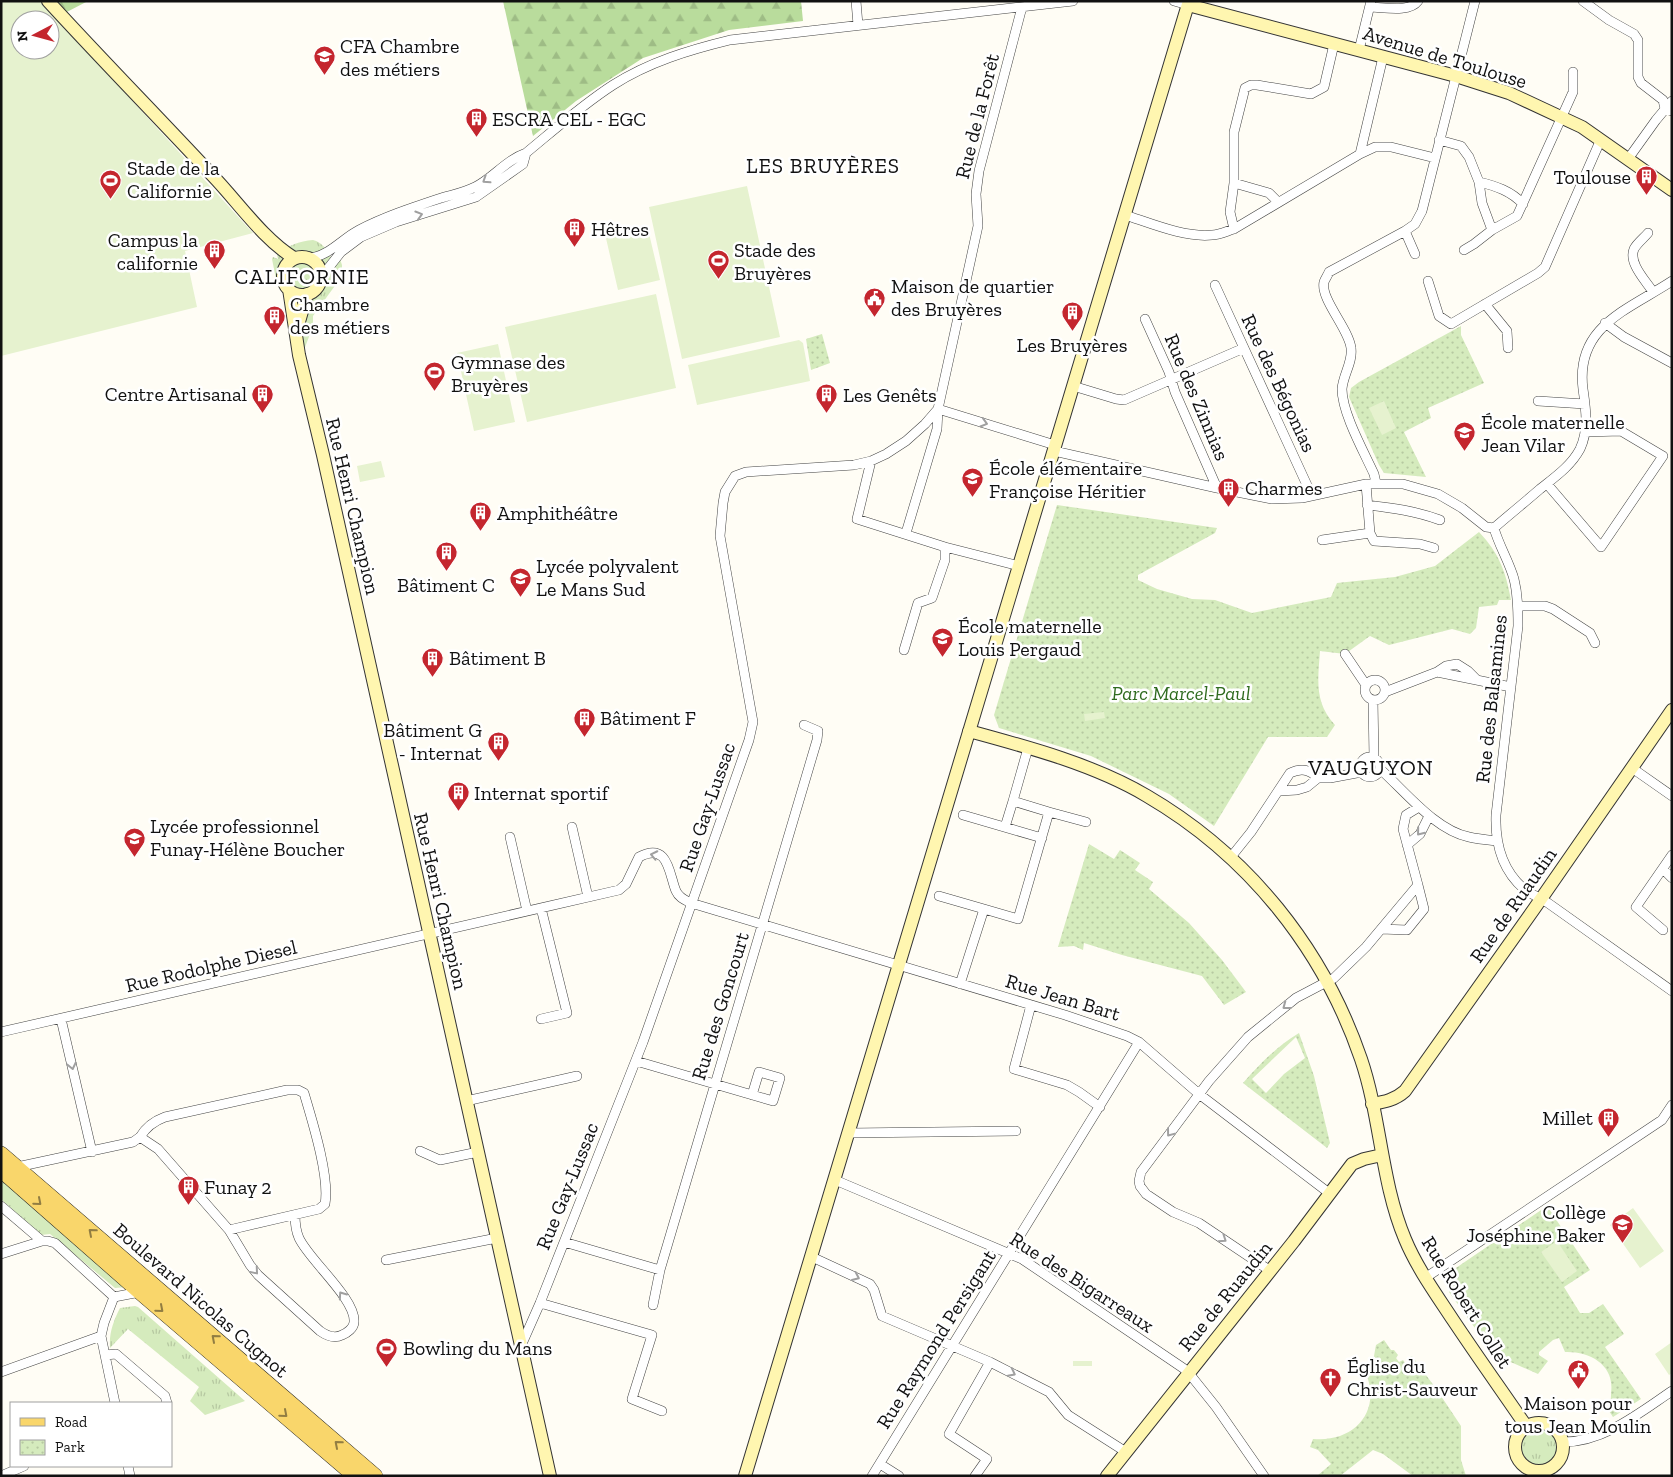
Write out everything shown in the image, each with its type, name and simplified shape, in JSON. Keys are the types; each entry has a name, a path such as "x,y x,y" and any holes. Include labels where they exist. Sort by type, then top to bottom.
{"main road":[{"name":"Boulevard Nicolas Cugnot","path":"1,1154 375,1476"},
{"name":"Boulevard Nicolas Cugnot","path":"1,1170 355,1476"}],"street":[{"path":"48,1 218,181 265,234 294,258"},
{"path":"856,1 858,25"},
{"path":"283,272 287,264 294,258 302,256 316,258 354,232 376,221 474,187 492,176 516,157 526,154 614,85 658,62 701,47 730,40 1073,1"},
{"path":"745,1476 1189,3 1174,1"},
{"path":"1359,50 1371,4 1408,8 1415,5 1418,1"},
{"path":"1376,483 1374,474 1346,411 1342,386 1351,357 1351,348 1348,336 1324,291 1324,281 1329,272 1405,232 1415,224 1422,211 1474,1"},
{"path":"1583,1 1609,20 1634,34 1640,47 1638,77 1641,83 1663,100 1668,110"},
{"name":"Avenue de Toulouse","path":"1189,3 1456,76 1509,93 1562,117 1601,139 1672,190"},
{"name":"Rue de la Forêt","path":"906,533 937,429 938,409 978,226 976,194 979,171 1022,7"},
{"path":"1234,229 1230,212 1234,183 1234,132 1245,88 1257,85 1311,94 1316,92 1324,87 1334,44"},
{"path":"1360,154 1383,57"},
{"path":"1464,250 1492,230 1517,216 1573,92 1573,72"},
{"path":"1628,158 1668,110 1672,102"},
{"path":"1428,281 1439,316 1451,324 1538,274 1544,267 1601,139"},
{"path":"1439,140 1461,146 1469,157 1479,182 1482,203 1492,230"},
{"path":"1125,215 1196,235 1210,236 1221,234 1234,229 1374,147 1391,147 1435,158"},
{"path":"265,234 277,255 289,290 297,294 308,294 318,287 322,276 341,252 362,237 396,222 476,198 523,164 526,154"},
{"path":"1479,182 1502,189 1513,195 1523,204"},
{"path":"1234,183 1269,193 1278,202"},
{"path":"1405,232 1415,254"},
{"path":"1648,233 1635,246 1632,255 1653,292"},
{"path":"309,258 319,265 322,276"},
{"path":"938,409 1054,448 1217,488 1272,499 1294,499 1366,484 1403,484 1450,500 1486,527 1494,528 1566,468 1576,456 1585,432 1587,418 1582,377 1584,357 1591,341 1605,323 1672,281"},
{"name":"Rue des Bégonias","path":"1215,285 1312,496"},
{"name":"Rue Henri Champion","path":"289,290 296,335 550,1476"},
{"name":"Rue Henri Champion","path":"296,335 301,311 308,294"},
{"path":"1485,304 1507,331 1508,348"},
{"name":"Rue des Zinnias","path":"1144,320 1169,372 1175,392 1217,488"},
{"path":"1605,323 1624,337 1672,363"},
{"path":"1073,386 1124,400 1244,348"},
{"path":"1538,401 1585,404"},
{"name":"Rue Gay-Lussac","path":"521,1346 540,1303 636,1061 749,740 753,722 720,536 722,503 725,492 736,476 746,472 854,465 871,461 906,441 938,409"},
{"path":"1547,484 1601,547 1663,456 1621,431 1585,432"},
{"path":"871,461 857,519 1019,566"},
{"path":"1366,484 1370,533 1374,541 1420,544 1434,548"},
{"path":"1368,505 1404,510 1440,520"},
{"name":"Rue des Balsamines","path":"1494,528 1497,540 1514,579 1518,606 1518,626 1496,815 1497,840 1503,859 1509,872 1526,890 1672,991"},
{"path":"1322,540 1370,533"},
{"path":"904,650 918,603 932,598 945,560 945,546"},
{"path":"1518,606 1544,606 1552,609 1590,633 1595,643"},
{"path":"1345,654 1366,685 1365,694 1373,700 1380,699 1385,692 1437,672 1446,666 1457,664 1477,680 1511,687"},
{"path":"1366,685 1370,681 1377,680 1384,686 1385,692"},
{"path":"1373,700 1374,758 1380,768 1429,816 1452,830 1469,837 1497,840"},
{"name":"Rue de Ruaudin","path":"1372,1104 1388,1101 1405,1091 1672,710"},
{"name":"Rue des Goncourt","path":"652,1305 660,1270 817,740 818,731 804,725"},
{"name":"Rue Robert Collet","path":"969,731 1082,766 1146,795 1191,823 1231,857 1282,912 1328,982 1337,999 1360,1058 1367,1079 1382,1155 1398,1220 1411,1252 1425,1278 1526,1426"},
{"path":"1005,827 1028,748"},
{"path":"1374,758 1368,758 1363,761 1360,766 1362,772 1370,777 1377,774 1380,768"},
{"path":"1632,768 1672,796"},
{"path":"1231,857 1280,791 1290,773 1296,770 1303,770 1312,772 1318,778"},
{"path":"1280,791 1297,790 1318,778 1330,778 1362,772"},
{"path":"1013,801 1086,822"},
{"path":"1381,929 1407,930 1424,909 1403,829 1406,815 1419,807"},
{"path":"939,896 1018,919 1049,812"},
{"path":"963,815 1042,838"},
{"path":"1407,845 1420,834 1429,816"},
{"path":"572,827 588,897"},
{"path":"510,837 527,911"},
{"name":"Rue Rodolphe Diesel","path":"1,1032 619,890 626,884 638,856 646,853 651,853 665,859 676,892 682,899 691,903"},
{"path":"1663,930 1636,907 1672,855"},
{"path":"1663,868 1672,878"},
{"path":"1269,1270 1198,1223 1180,1215 1146,1194 1140,1186 1140,1176 1144,1167 1199,1094 1248,1037 1296,998 1334,978 1366,948 1418,885"},
{"name":"Rue Jean Bart","path":"691,903 1031,1005 1127,1036 1139,1042 1199,1094 1329,1193"},
{"path":"541,908 567,1013 541,1018"},
{"path":"960,984 984,909"},
{"path":"1031,1005 1014,1068 1067,1086 1100,1107"},
{"path":"60,1019 92,1152"},
{"name":"Rue Raymond Persigant","path":"872,1476 1139,1042"},
{"path":"636,1061 752,1095"},
{"path":"466,1101 577,1076"},
{"path":"17,1168 133,1142 154,1121 181,1112 287,1090 304,1092 317,1140 327,1194 325,1204 319,1209 229,1230"},
{"path":"1425,1278 1662,1120 1672,1106"},
{"path":"849,1133 1016,1131"},
{"path":"140,1137 158,1149 229,1230 258,1275 320,1331 328,1336 337,1337 353,1327 355,1320 344,1296 298,1237 294,1214"},
{"path":"420,1151 440,1160 478,1152"},
{"name":"Rue de Ruaudin","path":"1107,1476 1269,1270 1294,1241 1352,1164 1382,1155"},
{"name":"Rue des Bigarreaux","path":"835,1180 1022,1260 1188,1372 1216,1407 1264,1476"},
{"path":"1,1206 42,1241"},
{"path":"386,1260 497,1238"},
{"path":"1,1254 42,1241 54,1243 114,1297"},
{"path":"564,1242 660,1270"},
{"path":"812,1257 870,1284 874,1290 882,1316 990,1362 1048,1392 1068,1415 1126,1452"},
{"path":"114,1297 140,1292"},
{"path":"114,1297 104,1323 102,1336 115,1402"},
{"path":"540,1303 652,1335 632,1399 662,1410"},
{"path":"1,1372 102,1336"},
{"path":"105,1355 116,1354 165,1396 167,1402"},
{"path":"975,1476 987,1458 950,1434 990,1362"},
{"path":"1563,1442 1575,1442 1602,1434 1672,1391"},
{"path":"1538,1422 1550,1425 1560,1434 1563,1442 1563,1455 1554,1466 1543,1471 1528,1472 1521,1464 1515,1448 1518,1434 1526,1426 1538,1422"},
{"path":"880,1464 899,1476"},
{"path":"2,1476 22,1467"}],"green space":[{"name":"Stade de la Californie","path":"1,1 41,1 49,10 10,10 10,60 60,60 60,22 253,233 185,251 197,307 1,356"},
{"path":"48,1 88,1 61,15 60,10 56,10"},
{"path":"503,1 801,1 803,21 729,30 643,58 576,101 533,136"},
{"path":"747,186 780,337 682,359 649,207"},
{"path":"647,225 660,280 618,290 605,234"},
{"path":"313,240 323,246 333,261 340,259 342,276 313,316 313,326 304,350 295,294 301,295 316,290 321,281 321,272 318,265 312,260 304,257 296,258 289,263 283,272 280,265 276,279 272,259 273,257 278,259 277,255 289,247"},
{"path":"302,262 312,266 316,276 312,286 302,290 292,286 288,276 292,266"},
{"path":"656,294 676,388 527,422 505,327"},
{"path":"1461,326 1461,335 1484,383 1428,408 1431,418 1404,432 1426,477 1384,473 1349,397 1351,388"},
{"path":"822,334 830,363 811,370 806,339"},
{"path":"799,340 803,343 810,381 697,405 688,365"},
{"path":"498,344 515,422 474,431 457,353"},
{"path":"1384,401 1396,428 1382,435 1369,408"},
{"path":"381,461 385,477 360,482 357,466"},
{"name":"Parc Marcel-Paul","path":"1057,505 1217,528 1215,533 1138,575 1138,580 1157,589 1192,599 1215,600 1252,613 1331,597 1337,583 1395,577 1435,566 1479,532 1501,563 1511,600 1499,600 1497,605 1479,607 1476,628 1470,634 1452,629 1389,645 1370,636 1345,654 1320,651 1318,681 1320,699 1328,716 1335,725 1327,737 1268,737 1214,826 1169,794 1091,756 999,728 994,715"},
{"path":"1104,712 1105,718 1085,721 1084,714"},
{"path":"1089,844 1114,859 1120,850 1140,863 1135,870 1153,882 1149,889 1189,923 1222,960 1246,992 1224,1005 1202,976 1084,943 1083,950 1074,946 1058,947"},
{"path":"1299,1033 1314,1076 1330,1143 1327,1148 1243,1083 1269,1056","holes":["1296,1037 1305,1058 1284,1074 1266,1093 1252,1079"]},
{"path":"1,1178 127,1287 115,1288 50,1234 41,1235 1,1199"},
{"path":"1547,1206 1590,1270 1564,1287 1580,1313 1589,1313 1603,1304 1624,1334 1605,1347 1641,1399 1613,1417 1607,1408 1610,1401 1611,1383 1609,1375 1605,1367 1599,1362 1583,1354 1565,1352 1559,1338 1553,1340 1539,1352 1539,1355 1548,1361 1538,1374 1497,1356 1449,1292 1450,1272"},
{"path":"1633,1208 1664,1251 1640,1268 1610,1225"},
{"path":"1557,1241 1577,1271 1562,1282 1541,1252"},
{"path":"135,1306 245,1401 205,1415 190,1401 199,1387 128,1329 110,1348 112,1328 120,1308"},
{"path":"1384,1340 1391,1350 1394,1350 1398,1355 1396,1358 1399,1362 1403,1360 1406,1364 1410,1361 1408,1358 1412,1356 1461,1426 1461,1460 1466,1476 1413,1476 1383,1454 1373,1450 1340,1476 1317,1476 1331,1464 1318,1450 1310,1447 1313,1439 1328,1439 1341,1436 1361,1422 1367,1411 1370,1399 1370,1386 1365,1371 1372,1363 1376,1345"},
{"path":"1672,1342 1672,1373 1669,1375 1655,1354"},
{"path":"1073,1361 1092,1361 1092,1366 1073,1366"},
{"path":"1537,1425 1545,1425 1552,1428 1558,1434 1561,1445 1558,1456 1552,1462 1545,1465 1537,1465 1530,1462 1524,1456 1521,1449 1521,1441 1524,1434 1530,1428"}],"place":[{"name":"CFA Chambre des métiers","path":"324,76"},
{"name":"ESCRA CEL - EGC","path":"476,138"},
{"name":"Toulouse","path":"1647,196"},
{"name":"Stade de la Californie","path":"111,199"},
{"name":"Hêtres","path":"575,248"},
{"name":"Campus la californie","path":"214,270"},
{"name":"Stade des Bruyères","path":"718,280"},
{"name":"Maison de quartier des Bruyères","path":"875,317"},
{"name":"Les Bruyères","path":"1072,332"},
{"name":"Chambre des métiers","path":"274,335"},
{"name":"Gymnase des Bruyères","path":"435,392"},
{"name":"Centre Artisanal","path":"263,413"},
{"name":"Les Genêts","path":"827,414"},
{"name":"École maternelle Jean Vilar","path":"1465,452"},
{"name":"École élémentaire Françoise Héritier","path":"973,498"},
{"name":"Charmes","path":"1229,507"},
{"name":"Amphithéâtre","path":"481,532"},
{"name":"Bâtiment C","path":"446,572"},
{"name":"Lycée polyvalent Le Mans Sud","path":"520,597"},
{"name":"École maternelle Louis Pergaud","path":"942,657"},
{"name":"Bâtiment B","path":"433,677"},
{"name":"Bâtiment F","path":"584,737"},
{"name":"Bâtiment G - Internat","path":"498,761"},
{"name":"Internat sportif","path":"458,812"},
{"name":"Lycée professionnel Funay-Hélène Boucher","path":"134,857"},
{"name":"Millet","path":"1609,1137"},
{"name":"Funay 2","path":"188,1206"},
{"name":"Collège Joséphine Baker","path":"1622,1243"},
{"name":"Bowling du Mans","path":"387,1367"},
{"name":"Maison pour tous Jean Moulin","path":"1578,1390"},
{"name":"Église du Christ-Sauveur","path":"1331,1397"}],"district":[{"name":"LES BRUYÈRES","path":"823,165"},
{"name":"CALIFORNIE","path":"302,276"},
{"name":"VAUGUYON","path":"1371,767"}]}
